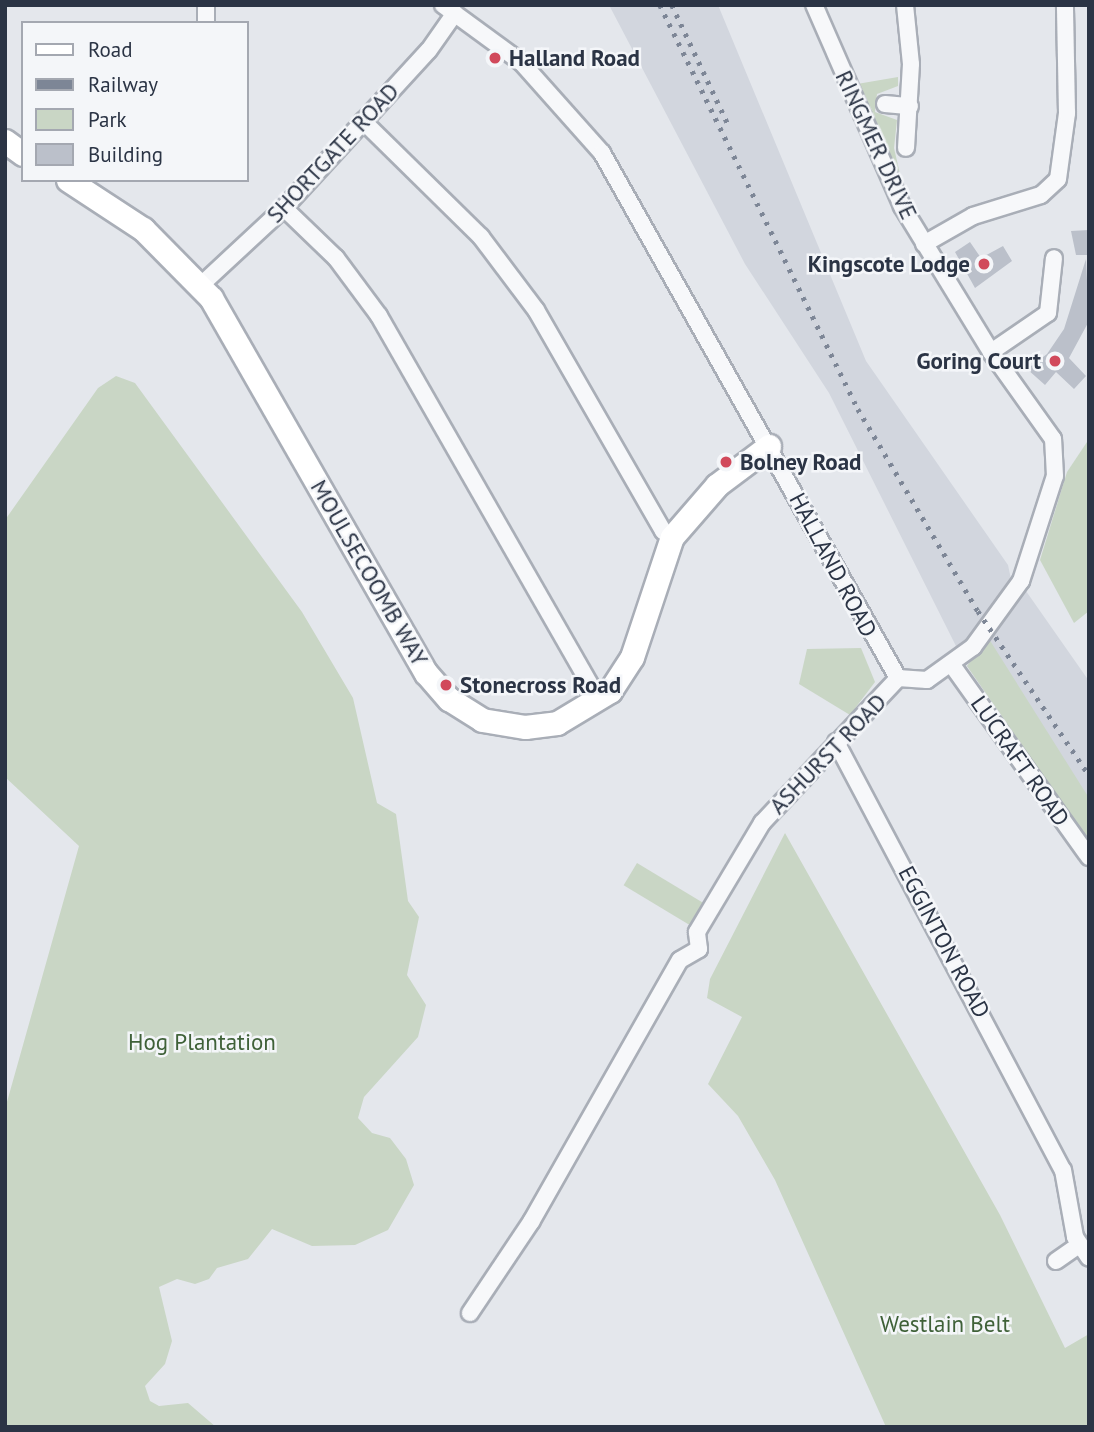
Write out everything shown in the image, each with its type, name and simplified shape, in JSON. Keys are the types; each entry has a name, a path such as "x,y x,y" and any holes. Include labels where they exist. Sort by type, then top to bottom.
{"street":[{"name":"RINGMER DRIVE","path":"814,5 877,158 924,244 991,352 1053,439"},
{"path":"905,5 910,106 906,148"},
{"path":"924,244 973,216 1041,195 1058,179 1067,124 1065,5"},
{"name":"SHORTGATE ROAD","path":"201,285 284,208 429,50 449,9"},
{"name":"HALLAND ROAD","path":"449,9 538,78 602,153 898,678"},
{"path":"885,104 910,106"},
{"path":"363,121 466,221 522,291 663,531 672,537"},
{"path":"5,141 21,153"},
{"name":"MOULSECOOMB WAY","path":"71,182 143,229 201,285 439,689 473,716 519,727 557,723 599,700 629,663 672,537 725,478 769,446"},
{"path":"284,208 336,258 379,316 599,700"},
{"path":"991,352 1048,313 1054,258"},
{"name":"ASHURST ROAD","path":"470,1313 531,1222 680,960 699,948 696,932 748,844 790,787 898,678 923,681 952,664 973,647 1021,581 1055,477 1053,439"},
{"name":"LUCRAFT ROAD","path":"952,664 1089,857"},
{"name":"EGGINTON ROAD","path":"836,742 1042,1147 1066,1180 1084,1252 1056,1261"}],"shaded area":[{"path":"609,5 718,5 866,361 1008,565 1012,584 1002,620 1026,591 1089,681 1089,842 967,666 989,638 979,625 958,650 829,393 745,264"}],"green space":[{"path":"898,77 898,86 877,94 875,112 897,120 894,148 903,187 857,84"},
{"name":"Hog Plantation","path":"116,376 135,383 302,612 353,698 377,803 396,814 408,901 419,917 407,975 426,1005 418,1037 364,1097 358,1118 372,1133 390,1138 406,1159 414,1185 388,1230 355,1245 312,1246 272,1229 248,1259 217,1268 209,1279 195,1284 177,1279 159,1287 172,1341 165,1364 145,1386 150,1401 159,1406 188,1403 216,1427 5,1427 5,1109 79,846 5,777 5,520 98,388"},
{"path":"1089,439 1089,611 1074,623 1040,560 1067,472"},
{"path":"989,639 1089,798 1089,842 967,666"},
{"path":"861,648 875,682 850,715 799,684 807,649"},
{"name":"Westlain Belt","path":"785,833 1000,1215 1065,1348 1089,1334 1089,1427 886,1427 775,1180 738,1116 708,1084 742,1017 707,998 710,979"},
{"path":"637,863 703,903 690,925 624,885"}],"building":[{"path":"1089,230 1089,255 1076,255 1071,231"},
{"name":"Kingscote Lodge","path":"970,242 981,258 1003,246 1012,261 975,288 955,252"},
{"path":"1086,259 1089,321 1069,358 1086,376 1074,389 1056,372 1045,385 1027,369 1047,354 1064,329"}],"railway":[{"path":"660,5 858,409 978,611 1089,775"},
{"path":"672,5 729,126"}],"place":[{"name":"Halland Road","path":"495,58"},
{"name":"Kingscote Lodge","path":"984,264"},
{"name":"Goring Court","path":"1055,361"},
{"name":"Bolney Road","path":"726,462"},
{"name":"Stonecross Road","path":"446,685"}]}
